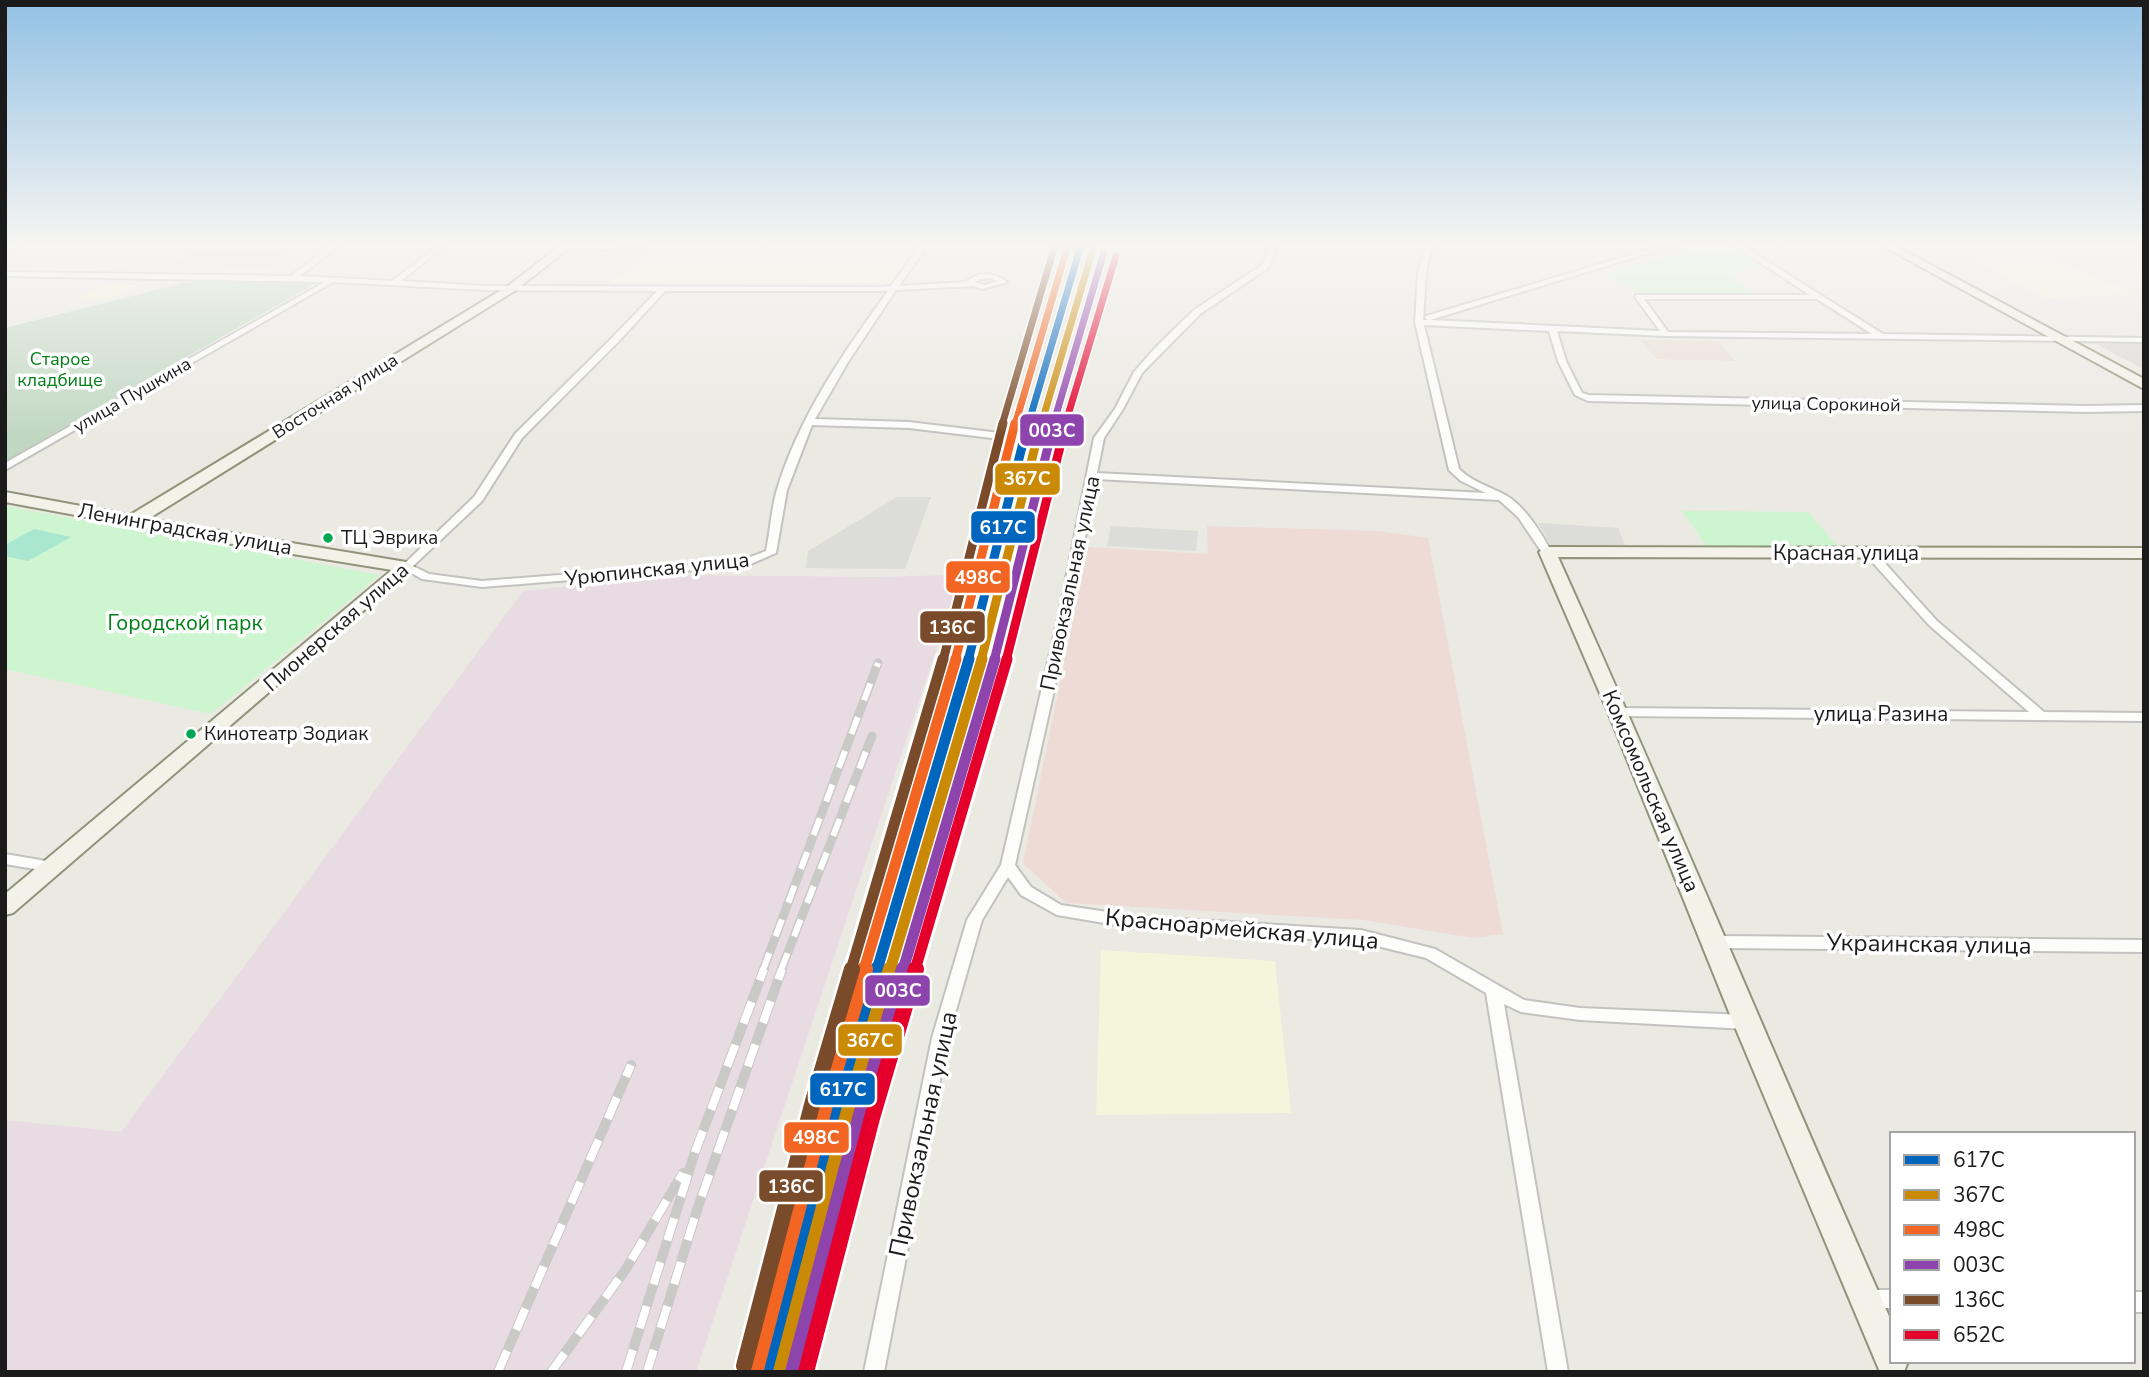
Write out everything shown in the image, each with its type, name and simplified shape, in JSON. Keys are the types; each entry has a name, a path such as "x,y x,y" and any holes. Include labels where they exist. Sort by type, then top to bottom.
{"street":[{"name":"улица Пушкина","path":"5,467 281,309"},
{"name":"Восточная улица","path":"134,520 477,309"},
{"name":"Пионерская улица","path":"5,907 406,567 478,499 518,436 643,309"},
{"name":"Урюпинская улица","path":"406,567 426,577 482,584 742,564 764,558 771,553 781,492 810,422 878,309"},
{"name":"Привокзальная улица","path":"874,1372 940,1038 975,920 1008,865 1065,614 1099,438 1119,409 1138,372 1201,309"},
{"name":"Комсомольская улица","path":"1420,309 1419,322 1454,470 1470,483 1502,497 1523,516 1547,552 1618,712 1746,1022 1879,1299 1890,1351"},
{"path":"1419,322 1461,309"},
{"path":"1648,309 1666,334"},
{"path":"1838,309 1879,335"},
{"path":"2006,309 2144,385"},
{"path":"1419,322 1666,334 2144,340"},
{"name":"улица Сорокиной","path":"1553,330 1562,361 1578,395 1588,398 2073,409 2144,408"},
{"path":"810,422 909,425 1000,436"},
{"path":"1093,477 1502,497"},
{"name":"Ленинградская улица","path":"5,497 243,541 406,567"},
{"name":"Красная улица","path":"1547,552 2144,553"},
{"path":"1870,553 1933,623 2040,715"},
{"name":"улица Разина","path":"1618,712 2144,717"},
{"path":"5,859 52,867"},
{"name":"Красноармейская улица","path":"1008,865 1026,891 1057,910 1135,922 1361,936 1430,953 1494,993 1521,1006 1580,1014 1746,1022"},
{"name":"Украинская улица","path":"1715,942 2144,946"},
{"path":"1494,993 1558,1372"}],"shaded area":[{"path":"1641,340 1718,341 1735,361 1656,359"},
{"path":"2096,344 2144,344 2144,369"},
{"path":"897,497 931,497 905,569 806,568 808,551"},
{"path":"1538,523 1618,528 1627,550 1553,548"},
{"path":"1111,526 1198,531 1196,551 1107,546"},
{"path":"1207,526 1378,531 1428,538 1503,934 1473,938 1364,920 1066,903 1023,863 1088,547 1208,554"},
{"path":"677,575 961,575 696,1372 5,1372 5,1120 121,1132 523,591"},
{"path":"1101,950 1275,961 1291,1113 1096,1115"}],"green space":[{"name":"Старое кладбище","path":"80,309 270,309 5,461 5,328"},
{"name":"Городской парк","path":"5,506 380,575 211,714 5,669"},
{"path":"1682,511 1808,512 1839,548 1708,548"},
{"path":"34,529 71,537 28,561 5,556 5,545"}],"railway":[{"path":"763,970 878,663"},
{"path":"781,970 872,736"},
{"path":"626,1372 695,1152 764,969"},
{"path":"647,1372 697,1210 782,969"},
{"path":"498,1372 631,1065"},
{"path":"551,1372 626,1269 683,1173"}],"transit line":[{"name":"136С","path":"744,1366 813,1101 956,615 1007,406 1036,309"},
{"name":"498С","path":"756,1369 825,1105 968,618 1019,409 1049,309"},
{"name":"617C","path":"768,1372 837,1108 980,621 1031,412 1062,309"},
{"name":"367С","path":"781,1372 849,1111 992,624 1043,415 1075,309"},
{"name":"003С","path":"793,1372 861,1115 1004,628 1055,418 1087,309"},
{"name":"652С","path":"806,1372 872,1118 1015,631 1066,422 1100,309"}],"place":[{"name":"ТЦ Эврика","path":"328,538"},
{"name":"Кинотеатр Зодиак","path":"191,734"}]}
